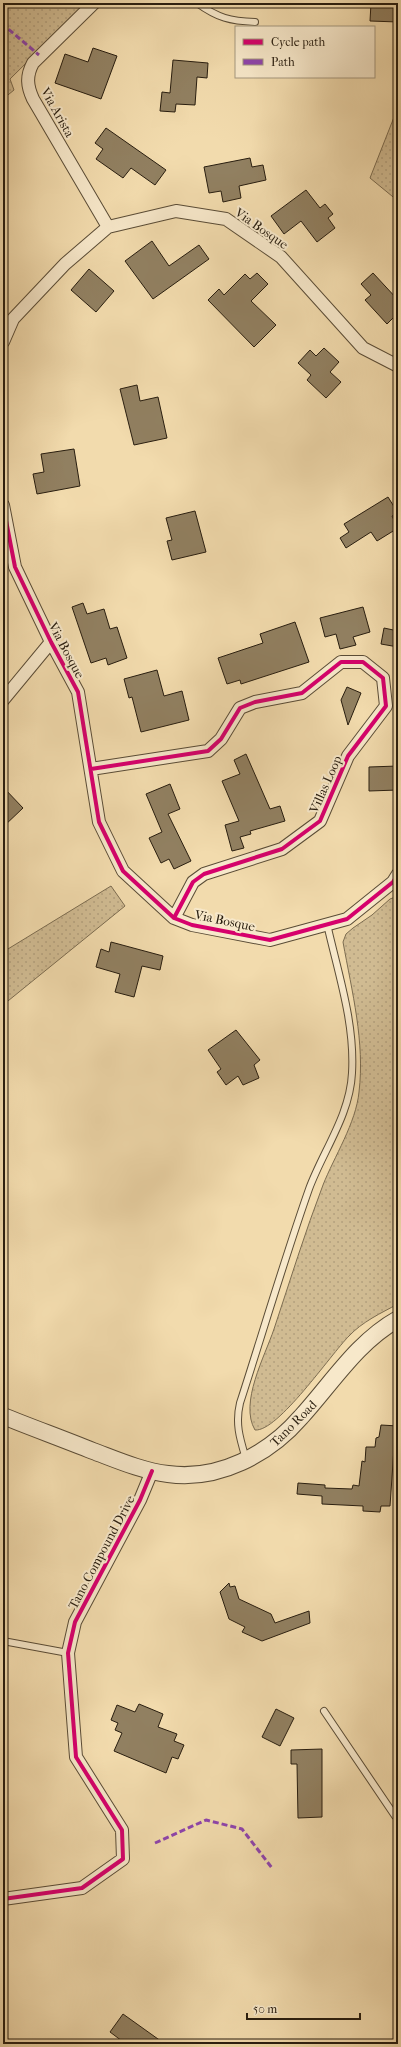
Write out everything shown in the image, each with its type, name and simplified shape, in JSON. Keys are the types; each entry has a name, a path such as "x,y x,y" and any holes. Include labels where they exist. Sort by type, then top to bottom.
{"street":[{"name":"Via Arista","path":"94,3 32,63 29,70 28,86 33,99 108,227"},
{"name":"Via Bosque","path":"3,342 13,319 64,264 108,227 176,211 226,219 281,257 363,348 398,366"},
{"name":"Via Bosque","path":"3,505 15,567 50,642 78,692 99,822 123,871 174,918 192,925 270,940 347,919 396,880"},
{"path":"3,700 50,642"},
{"name":"Villas Loop","path":"91,769 208,751 220,739 240,708 255,702 302,693 341,662 363,662 383,678 386,706 348,756 320,821 282,849 204,874 193,882 174,918"},
{"name":"Tano Road","path":"3,1416 122,1462 152,1471 167,1474 200,1474 230,1466 258,1455 282,1437 307,1411 361,1346 398,1319"},
{"name":"Tano Compound Drive","path":"3,1899 82,1888 123,1859 122,1830 76,1757 68,1653 74,1622 140,1500 152,1471"}],"lane":[{"path":"197,3 222,18 233,21 255,22"},
{"path":"246,1460 238,1431 237,1417 240,1403 309,1190 344,1112 351,1087 352,1047 348,1016 327,924"},
{"path":"3,1641 68,1653"},
{"path":"324,1711 394,1816 398,1819"}],"shaded area":[{"path":"3,3 87,3 10,79 14,90 3,99"},
{"path":"398,107 398,201 370,178"},
{"path":"111,886 125,906 3,1005 3,952"},
{"path":"398,896 398,1304 372,1318 354,1331 290,1406 277,1419 265,1427 255,1430 251,1419 250,1407 255,1380 274,1329 316,1203 354,1116 357,1104 360,1073 359,1036 354,998 343,942 346,934 353,928 372,915 390,899"}],"building":[{"path":"371,3 398,3 398,22 370,21"},
{"path":"93,48 117,56 101,99 55,83 65,54 88,62"},
{"path":"173,60 208,63 207,78 197,77 195,105 176,104 175,112 160,111 162,92 170,93"},
{"path":"106,128 166,170 155,185 131,168 123,178 96,159 103,149 95,143"},
{"path":"250,158 252,167 263,165 266,180 239,186 241,198 223,202 221,191 209,193 204,167"},
{"path":"306,190 320,208 325,204 333,214 328,218 335,228 317,242 301,221 284,234 271,216"},
{"path":"152,241 169,266 199,245 209,259 153,299 125,261"},
{"path":"89,269 114,291 96,312 71,290"},
{"path":"257,273 268,284 251,301 276,325 254,347 208,300 219,289 224,295 245,274 250,279"},
{"path":"373,273 398,300 398,313 387,324 365,300 371,295 361,284"},
{"path":"324,348 339,362 330,372 341,382 326,398 307,380 311,375 298,363 310,350 316,356"},
{"path":"137,385 140,401 158,397 167,438 134,445 120,389"},
{"path":"74,449 80,486 37,494 33,474 44,472 41,454"},
{"path":"388,497 398,513 392,516 398,528 377,541 371,532 346,548 340,538 349,532 344,524"},
{"path":"195,511 206,552 172,560 167,541 172,540 166,518"},
{"path":"83,603 87,614 104,609 110,629 117,627 127,658 108,665 106,658 91,663 72,607"},
{"path":"363,607 370,632 353,637 356,645 340,649 336,634 325,637 320,618"},
{"path":"295,622 309,662 241,684 240,680 227,684 218,658 263,643 260,634"},
{"path":"384,628 398,631 398,647 381,644"},
{"path":"157,670 164,696 182,691 189,720 141,732 132,697 129,698 124,679"},
{"path":"347,687 361,693 348,725 341,700"},
{"path":"246,754 270,809 280,806 285,821 250,831 251,834 240,837 244,848 232,851 225,825 239,821 222,781 240,774 234,760"},
{"path":"398,766 398,790 369,791 369,767"},
{"path":"170,784 180,809 168,814 191,861 174,869 169,859 161,863 149,838 162,832 146,794"},
{"path":"3,787 23,808 3,827"},
{"path":"111,942 163,956 160,970 142,966 134,997 115,992 120,974 96,967 101,949 109,952"},
{"path":"236,1030 260,1060 254,1065 259,1078 243,1085 238,1076 226,1085 217,1072 221,1069 208,1050"},
{"path":"381,1425 398,1426 398,1448 394,1448 390,1506 381,1506 380,1512 363,1511 363,1506 322,1504 322,1496 297,1494 298,1483 325,1485 325,1488 352,1489 353,1485 359,1486 362,1461 365,1462 366,1447 375,1447 376,1438 379,1437"},
{"path":"229,1583 230,1587 235,1586 239,1599 271,1614 275,1623 309,1611 310,1623 262,1641 242,1632 245,1627 229,1619 220,1592"},
{"path":"139,1704 163,1714 158,1727 177,1734 174,1741 184,1745 178,1759 172,1757 166,1773 114,1751 122,1733 115,1730 118,1723 111,1720 117,1705 135,1712"},
{"path":"276,1709 294,1718 280,1746 262,1737"},
{"path":"322,1749 322,1817 298,1818 297,1764 291,1764 291,1750"},
{"path":"123,2014 165,2044 126,2044 110,2032"}],"marked path":[{"path":"3,4 5,6 7,28 39,55"},
{"path":"155,1843 206,1820 242,1829 272,1868"}],"cycle path":[{"path":"3,505 15,567 51,642 78,692 99,822 123,871 174,918 192,925 270,940 347,919 393,882 398,874"},
{"path":"91,769 208,751 221,739 240,708 255,702 302,693 341,662 363,662 383,678 386,706 348,756 320,821 282,849 204,874 193,882 174,918"},
{"path":"3,1899 82,1888 123,1859 122,1830 76,1757 68,1653 75,1622 140,1500 152,1471"}]}
